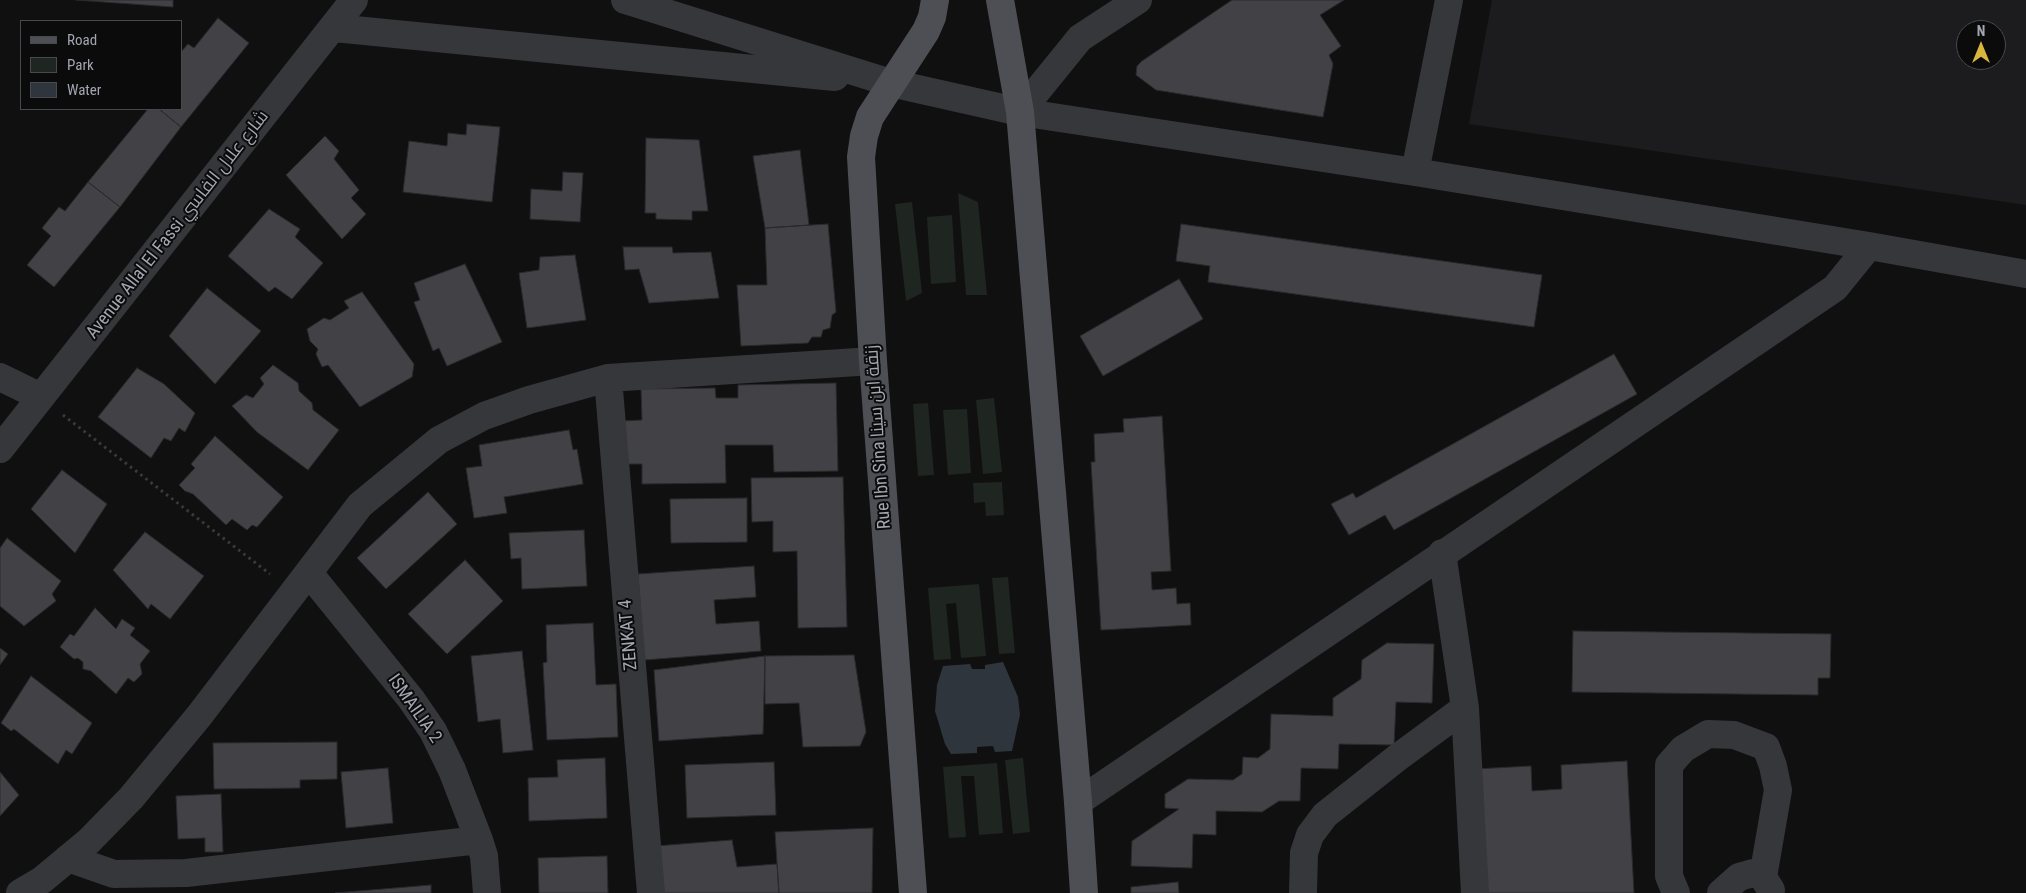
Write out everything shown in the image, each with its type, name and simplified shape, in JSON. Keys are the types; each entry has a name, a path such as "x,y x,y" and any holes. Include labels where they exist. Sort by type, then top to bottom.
{"main road":[{"name":"Rue Ibn Sina زنقة ابن سينا","path":"913,893 873,361 861,157 864,136 870,117 926,31 932,17 935,0"},
{"path":"1000,0 1020,112 1084,893"}],"street":[{"path":"328,0 334,28 891,83"},
{"name":"Avenue Allal El Fassi شارع علال الفاسي","path":"0,449 334,28 354,0"},
{"path":"625,0 891,83 1020,112 1415,172 1869,246 2026,274"},
{"path":"1020,112 1080,38 1138,0"},
{"path":"1415,172 1449,0"},
{"path":"1078,802 1442,553 1835,288 1869,246"},
{"path":"20,893 42,880 68,858 131,798 199,716 360,505 439,440 484,416 529,400 608,378 873,361"},
{"path":"0,377 41,397"},
{"name":"ZENKAT 4","path":"608,378 651,893"},
{"path":"1442,553 1466,708 1475,893"},
{"name":"ISMAILIA 2","path":"301,583 411,699 433,731 452,770 479,840 484,856 487,893"},
{"path":"1303,893 1304,853 1316,825 1397,758 1466,708"},
{"path":"1676,893 1669,876 1669,765 1683,749 1708,734 1734,735 1766,747 1774,766 1778,790 1767,885 1747,874 1731,882 1721,893"},
{"path":"68,858 114,874 186,872 479,840"}],"path":[{"path":"41,397 301,583"}],"shaded area":[{"path":"1492,0 2026,0 2026,205 1469,124"}],"green space":[{"path":"958,193 978,202 987,295 966,295"},
{"path":"912,202 922,293 906,301 895,204"},
{"path":"952,215 956,282 931,284 927,217"},
{"path":"994,398 1002,472 983,474 976,400"},
{"path":"928,403 934,475 918,476 913,404"},
{"path":"967,409 971,473 948,475 943,410"},
{"path":"1002,482 1004,515 986,516 985,502 974,503 973,483"},
{"path":"1008,577 1015,653 999,654 992,578"},
{"path":"979,584 986,656 961,658 956,603 946,604 951,659 934,660 928,588"},
{"path":"1023,758 1030,832 1013,834 1005,760"},
{"path":"997,763 1003,833 979,835 974,776 961,776 966,837 949,838 943,767"}],"water":[{"path":"1003,662 1018,697 1020,715 1012,751 995,752 993,746 977,747 977,753 951,754 945,744 935,711 937,685 943,666 970,664 972,669 985,669 985,665"}],"building":[{"path":"76,0 173,0 173,7"},
{"path":"1232,0 1344,0 1320,15 1341,46 1329,55 1333,64 1323,117 1156,90 1136,75 1137,66 1142,61"},
{"path":"218,18 249,43 181,127 160,110 182,110 182,51 188,44 194,48"},
{"path":"147,110 160,110 181,127 120,207 88,182"},
{"path":"467,124 500,127 492,202 403,192 409,141 447,146 448,133 466,135"},
{"path":"325,136 339,151 334,159 359,190 351,198 366,214 342,239 286,175"},
{"path":"646,138 699,140 708,211 692,211 692,220 656,219 656,213 645,213"},
{"path":"800,150 809,225 765,228 753,156"},
{"path":"563,172 583,173 580,222 530,219 531,189 562,191"},
{"path":"88,182 120,207 54,287 27,265 51,236 42,228 59,207 65,211"},
{"path":"269,209 300,229 295,237 323,263 292,299 275,287 269,292 228,256"},
{"path":"828,224 836,312 832,315 830,328 823,330 821,337 812,337 808,343 741,346 737,285 767,285 765,228"},
{"path":"1181,224 1542,275 1534,327 1208,282 1210,266 1176,261"},
{"path":"623,247 672,247 673,253 711,252 719,298 649,303 639,269 625,270"},
{"path":"575,255 586,320 527,328 519,273 539,270 540,257"},
{"path":"465,264 502,342 447,366 439,348 433,351 414,302 420,300 414,283"},
{"path":"1179,279 1203,319 1103,376 1080,336"},
{"path":"207,288 261,331 215,384 169,336"},
{"path":"362,292 414,364 412,377 360,407 328,365 322,367 316,354 318,349 310,341 307,329 324,318 330,320 349,308 344,301"},
{"path":"1614,354 1637,394 1394,530 1385,515 1349,535 1331,504 1353,493 1356,498"},
{"path":"273,365 298,383 299,391 312,403 313,410 339,430 308,470 257,432 232,406 246,395 253,398 264,384 260,378"},
{"path":"137,368 164,384 195,413 185,432 179,428 171,441 164,438 151,458 98,417"},
{"path":"836,383 838,471 774,472 773,445 725,445 726,483 642,484 642,464 625,464 624,421 642,420 641,389 715,388 716,398 738,398 738,385"},
{"path":"1162,416 1171,571 1151,572 1152,590 1176,588 1177,604 1190,603 1191,625 1101,630 1091,462 1095,462 1094,434 1124,432 1123,419"},
{"path":"569,430 573,450 577,449 583,484 504,497 507,513 474,518 466,468 482,466 479,445"},
{"path":"215,436 283,497 257,527 252,525 247,530 232,519 226,525 193,494 185,491 179,485 195,468 191,464"},
{"path":"62,470 107,504 75,553 31,509"},
{"path":"843,477 847,627 798,628 797,551 773,552 773,521 752,522 751,478"},
{"path":"428,492 457,524 386,589 357,558"},
{"path":"747,498 747,542 671,543 670,499"},
{"path":"584,530 587,586 522,589 521,558 511,559 509,533"},
{"path":"145,532 204,576 170,619 151,604 148,609 113,570"},
{"path":"7,538 61,581 52,594 56,601 24,626 0,606 0,548"},
{"path":"465,560 503,601 447,654 408,614"},
{"path":"754,566 756,597 714,600 716,624 759,621 761,651 644,660 638,574"},
{"path":"95,608 116,629 122,619 135,628 130,635 150,651 140,664 142,674 134,682 128,678 116,694 91,671 83,669 83,662 78,658 74,659 60,647 70,634 74,636"},
{"path":"593,623 596,685 616,684 618,737 547,740 543,663 547,662 546,625"},
{"path":"1573,631 1831,634 1830,678 1818,678 1818,695 1572,692"},
{"path":"1387,643 1434,644 1432,703 1396,702 1394,745 1339,744 1338,769 1301,768 1300,801 1279,801 1262,812 1216,811 1216,835 1193,834 1192,868 1131,866 1132,841 1179,809 1165,808 1165,794 1188,779 1233,780 1242,774 1243,757 1258,758 1270,749 1271,714 1333,716 1333,698 1361,679 1362,660"},
{"path":"0,648 8,654 0,665"},
{"path":"522,651 533,750 503,753 500,719 478,722 471,656"},
{"path":"854,655 866,732 860,746 803,747 799,703 765,704 765,656"},
{"path":"765,656 763,734 659,741 654,670"},
{"path":"31,676 92,723 72,754 66,750 58,764 14,729 11,731 1,723"},
{"path":"337,742 337,779 300,780 300,788 214,789 213,743"},
{"path":"605,758 607,818 529,821 528,778 558,777 557,760"},
{"path":"1627,761 1634,893 1482,893 1475,769 1531,766 1532,791 1562,789 1561,765"},
{"path":"774,762 776,815 687,818 685,765"},
{"path":"388,768 393,823 346,828 341,772"},
{"path":"0,772 19,795 0,816"},
{"path":"221,794 223,852 205,852 205,838 178,839 176,796"},
{"path":"873,828 872,893 779,893 775,832"},
{"path":"732,840 737,867 777,864 779,893 660,893 656,846"},
{"path":"607,856 608,893 539,893 538,858"},
{"path":"1178,882 1179,893 1131,893 1131,887"},
{"path":"431,885 431,893 335,893"}]}
